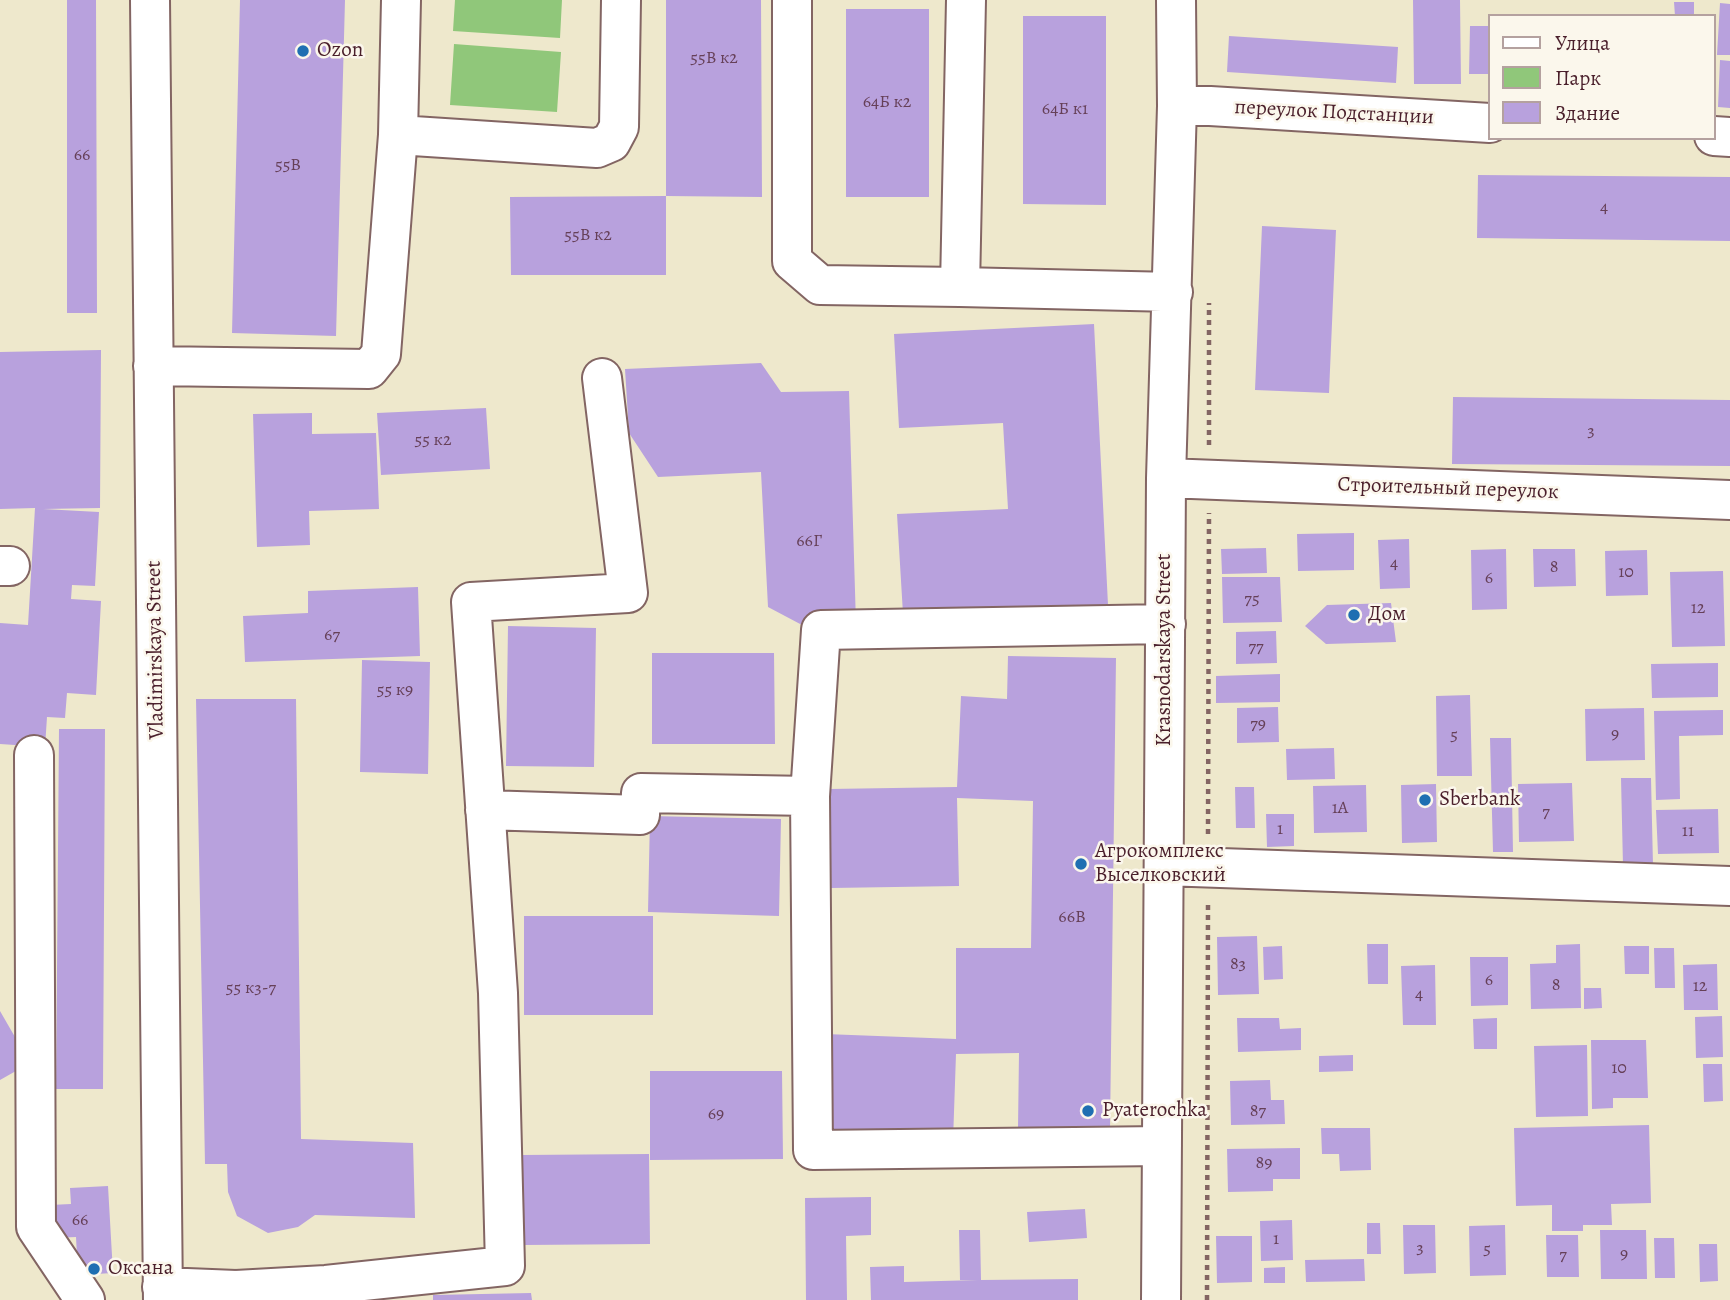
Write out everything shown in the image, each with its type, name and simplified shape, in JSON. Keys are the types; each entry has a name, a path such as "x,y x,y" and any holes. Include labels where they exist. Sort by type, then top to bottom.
{"street":[{"name":"Vladimirskaya Street","path":"150,0 163,1293"},
{"path":"153,366 369,369 381,354 398,135 401,0"},
{"path":"398,135 597,148 611,142 619,127 621,0"},
{"path":"792,0 792,261 820,285 960,287 1191,296"},
{"path":"960,287 965,0"},
{"name":"Krasnodarskaya Street","path":"1161,1300 1166,478 1191,296 1177,106 1176,0"},
{"name":"переулок Подстанции","path":"1177,106 1488,123"},
{"path":"163,1293 326,1285 505,1266 498,993 471,603 628,593 602,378"},
{"name":"Строительный переулок","path":"1166,478 1730,500"},
{"path":"1162,1146 813,1150 810,796 821,630 1166,624"},
{"path":"34,755 36,1227 85,1300"},
{"path":"485,810 640,815 641,793 810,796"},
{"path":"1164,866 1730,886"}],"path":[{"path":"1191,296 1209,480 1207,1300"}],"green space":[{"path":"455,0 562,0 560,38 453,31"},
{"path":"454,44 561,52 557,112 450,105"}],"building":[{"path":"67,0 96,0 97,313 67,313"},
{"path":"240,0 345,0 336,336 232,333"},
{"path":"666,0 761,0 762,197 666,196"},
{"path":"1413,0 1460,0 1461,84 1414,84"},
{"path":"1674,2 1694,2 1694,14 1675,14"},
{"path":"1720,3 1730,4 1730,55 1717,55"},
{"path":"846,9 929,9 929,197 846,197"},
{"path":"1023,16 1106,16 1106,205 1023,204"},
{"path":"1470,26 1488,26 1488,74 1469,74"},
{"path":"1229,36 1398,47 1396,83 1227,72"},
{"path":"1720,60 1730,61 1730,108 1718,107"},
{"path":"1478,175 1730,177 1730,241 1477,238"},
{"path":"666,196 666,275 511,275 510,197"},
{"path":"1262,226 1336,230 1329,393 1255,390"},
{"path":"1094,324 1108,605 903,614 897,514 1008,509 1003,423 899,428 894,334"},
{"path":"101,350 100,508 43,509 99,512 95,586 72,585 71,599 101,601 96,695 67,693 65,718 47,717 45,747 0,744 0,623 28,625 35,508 0,509 0,352"},
{"path":"761,363 781,392 849,391 856,624 802,625 768,607 761,472 658,477 629,433 625,369"},
{"path":"1453,397 1730,400 1730,466 1452,464"},
{"path":"486,408 490,469 381,475 377,413"},
{"path":"312,413 312,434 376,433 379,509 309,511 310,545 257,547 253,414"},
{"path":"1354,533 1354,570 1298,571 1297,534"},
{"path":"1409,539 1410,588 1380,589 1378,540"},
{"path":"1266,548 1267,573 1222,574 1221,549"},
{"path":"1506,549 1507,609 1472,610 1471,550"},
{"path":"1533,549 1575,549 1576,586 1534,587"},
{"path":"1647,550 1648,595 1606,596 1605,551"},
{"path":"1723,571 1725,646 1672,647 1670,572"},
{"path":"1222,577 1280,577 1282,622 1223,623"},
{"path":"418,587 420,656 245,662 243,616 308,613 308,591"},
{"name":"Дом","path":"1391,603 1396,642 1326,644 1305,626 1327,605"},
{"path":"508,626 596,628 594,767 506,766"},
{"path":"1276,631 1277,663 1236,664 1236,632"},
{"path":"652,653 774,653 775,744 652,744"},
{"path":"1008,656 1116,658 1110,1129 1018,1128 1019,1053 956,1054 953,1141 821,1136 825,1034 956,1039 956,948 1031,948 1033,801 957,798 959,886 831,888 829,789 957,787 961,696 1007,699"},
{"path":"362,660 430,662 428,774 360,772"},
{"path":"1718,663 1718,697 1652,698 1651,664"},
{"path":"1280,674 1280,702 1216,703 1216,676"},
{"path":"1470,695 1472,776 1437,776 1436,696"},
{"path":"196,699 296,699 301,1139 413,1143 415,1218 315,1215 298,1227 268,1233 237,1216 228,1192 227,1164 205,1164"},
{"path":"1278,707 1279,742 1237,743 1237,708"},
{"path":"1644,708 1645,760 1586,761 1585,709"},
{"path":"1723,710 1723,735 1679,736 1680,799 1656,800 1654,711"},
{"path":"59,729 105,729 103,1089 56,1089"},
{"path":"1490,738 1511,738 1513,852 1493,852"},
{"path":"1334,748 1335,779 1287,780 1286,749"},
{"path":"1621,778 1651,778 1653,866 1623,866"},
{"path":"1572,783 1574,841 1519,842 1518,784"},
{"path":"1436,784 1437,842 1402,843 1401,785"},
{"path":"1366,785 1367,832 1314,833 1313,786"},
{"path":"1235,787 1254,787 1255,828 1236,828"},
{"path":"1718,809 1719,853 1658,854 1656,810"},
{"path":"1266,814 1294,814 1294,846 1267,847"},
{"path":"650,816 781,819 779,916 648,912"},
{"path":"524,916 653,916 653,1015 524,1015"},
{"path":"1257,936 1259,994 1218,995 1217,937"},
{"path":"1367,944 1388,944 1388,984 1368,984"},
{"path":"1580,944 1581,1008 1531,1009 1530,964 1556,963 1556,945"},
{"path":"1282,946 1283,979 1264,980 1263,947"},
{"path":"1624,946 1649,946 1649,974 1625,974"},
{"path":"1654,948 1674,948 1675,988 1655,988"},
{"path":"1470,957 1508,957 1508,1005 1471,1006"},
{"path":"1717,964 1718,1010 1684,1010 1683,965"},
{"path":"1435,965 1436,1025 1403,1025 1401,966"},
{"path":"1584,988 1601,988 1602,1008 1584,1009"},
{"path":"0,1011 30,1063 0,1080"},
{"path":"1722,1016 1723,1057 1696,1058 1695,1017"},
{"path":"1237,1018 1279,1018 1280,1029 1301,1028 1301,1050 1238,1052"},
{"path":"1497,1018 1497,1049 1474,1049 1473,1019"},
{"path":"1591,1040 1646,1040 1648,1098 1613,1098 1613,1108 1592,1109"},
{"path":"1587,1045 1588,1116 1536,1117 1534,1046"},
{"path":"1353,1055 1353,1071 1319,1072 1319,1056"},
{"path":"1703,1064 1722,1064 1723,1101 1704,1102"},
{"path":"650,1071 782,1071 783,1159 650,1160"},
{"path":"1270,1080 1271,1100 1284,1100 1285,1124 1231,1125 1230,1081"},
{"path":"1649,1125 1651,1203 1611,1204 1612,1225 1583,1225 1583,1231 1552,1231 1552,1205 1516,1206 1514,1128"},
{"path":"1321,1128 1370,1128 1371,1170 1340,1171 1339,1154 1322,1154"},
{"path":"1300,1148 1300,1179 1273,1179 1273,1191 1228,1192 1227,1149"},
{"path":"649,1154 650,1244 523,1245 521,1155"},
{"path":"108,1186 113,1273 78,1275 76,1237 52,1238 50,1205 71,1204 70,1188"},
{"path":"871,1197 871,1235 846,1236 847,1300 806,1300 805,1198"},
{"path":"1085,1209 1087,1238 1029,1242 1027,1212"},
{"path":"1292,1220 1293,1260 1261,1261 1260,1221"},
{"path":"1367,1223 1380,1223 1381,1254 1367,1254"},
{"path":"1403,1225 1435,1225 1436,1273 1404,1274"},
{"path":"1505,1225 1506,1275 1470,1276 1469,1226"},
{"path":"959,1230 980,1230 981,1280 1078,1279 1078,1300 871,1300 870,1267 904,1266 904,1282 978,1280 960,1280"},
{"path":"1600,1230 1646,1230 1647,1279 1601,1279"},
{"path":"1546,1235 1578,1235 1579,1277 1547,1277"},
{"path":"1216,1236 1252,1236 1252,1282 1217,1283"},
{"path":"1654,1238 1674,1238 1675,1278 1655,1278"},
{"path":"1699,1244 1717,1244 1718,1281 1700,1282"},
{"path":"1364,1259 1365,1281 1306,1282 1305,1260"},
{"path":"1285,1267 1285,1283 1264,1283 1264,1268"},
{"path":"531,1293 532,1300 433,1300 433,1295"}],"place":[{"name":"Ozon","path":"303,51"},
{"name":"Дом","path":"1354,615"},
{"name":"Sberbank","path":"1425,800"},
{"name":"Агрокомплекс Выселковский","path":"1081,864"},
{"name":"Pyaterochka","path":"1088,1111"},
{"name":"Оксана","path":"94,1269"}]}
